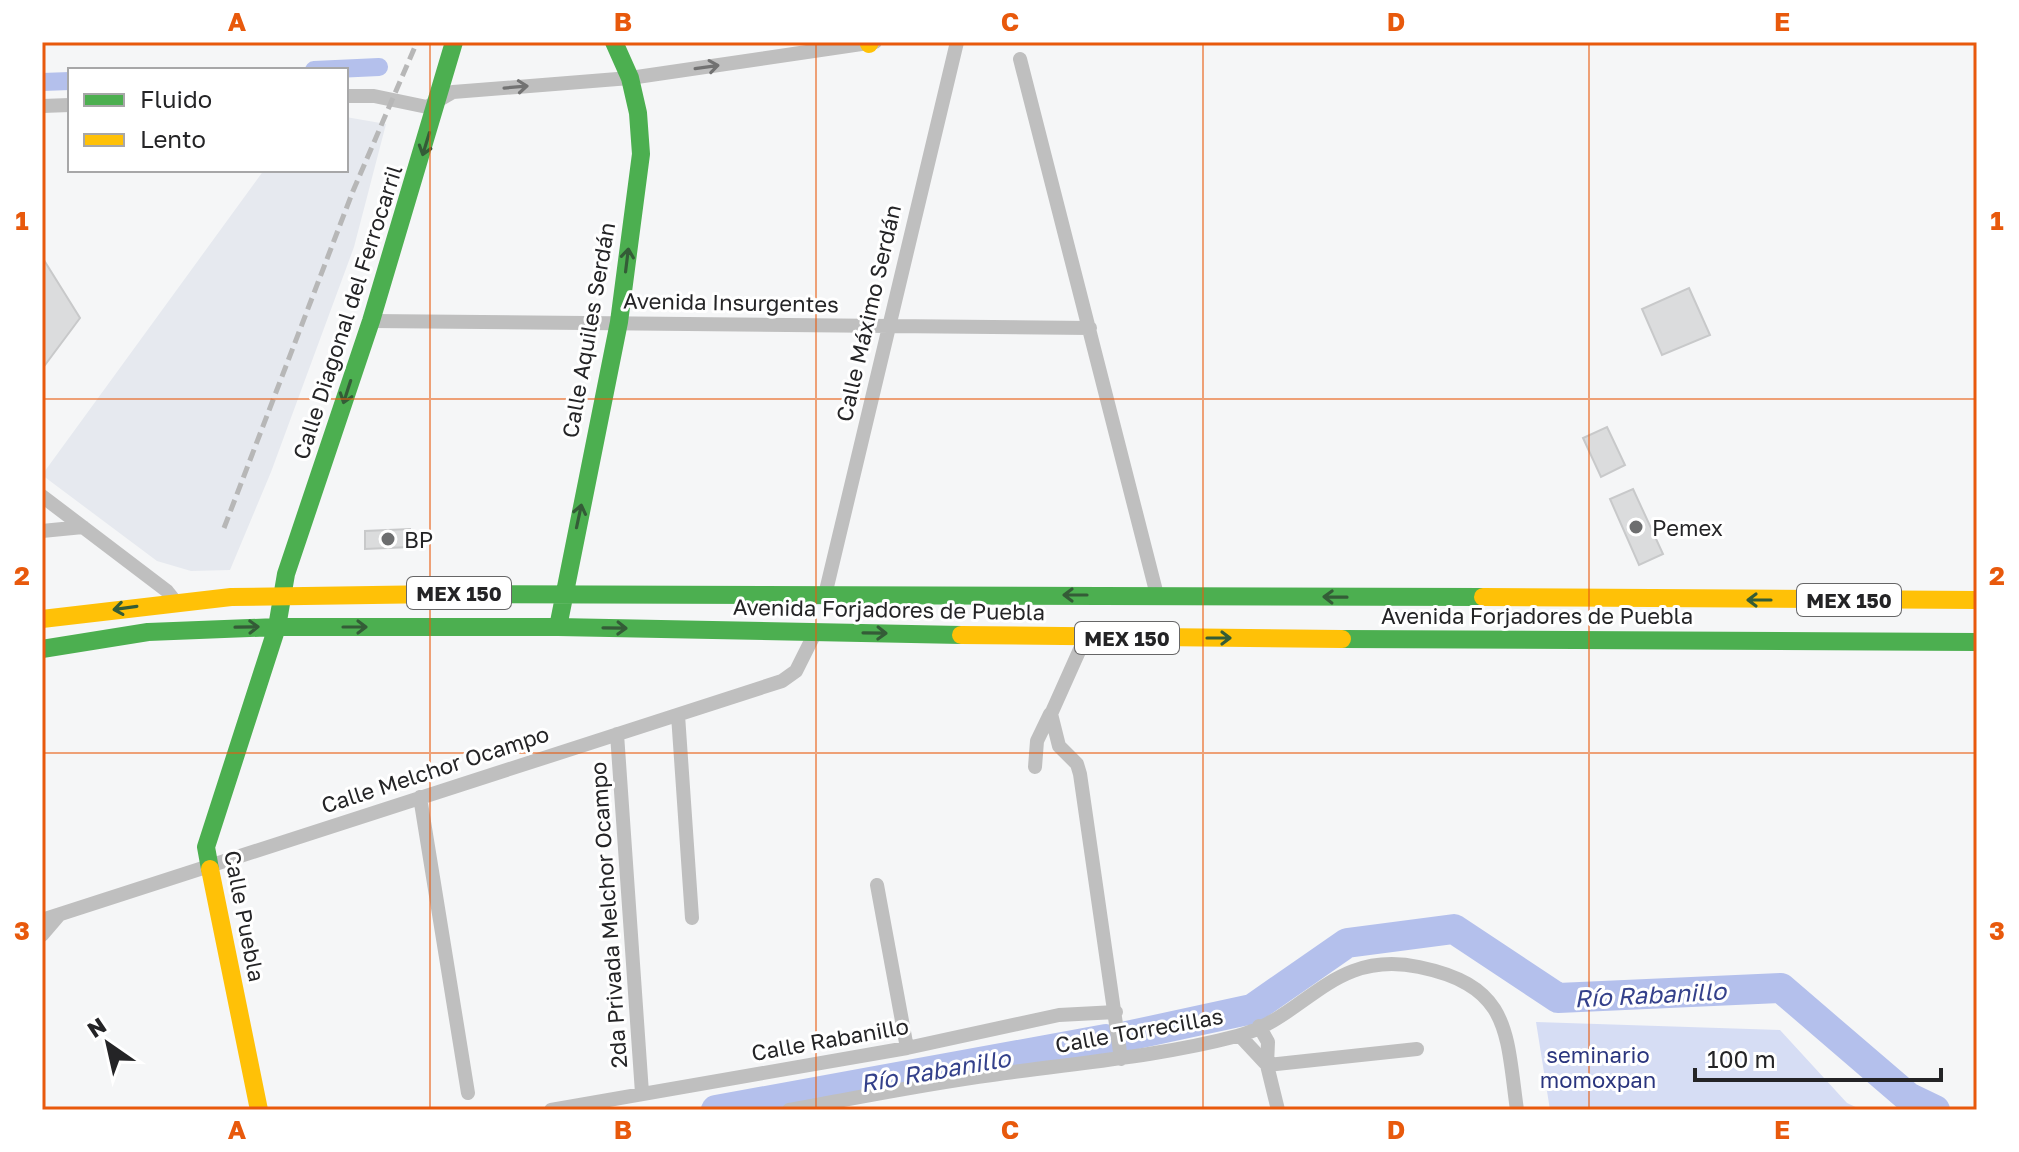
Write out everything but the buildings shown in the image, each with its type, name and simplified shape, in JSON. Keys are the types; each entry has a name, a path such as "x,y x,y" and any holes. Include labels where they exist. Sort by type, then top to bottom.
{"main road":[{"name":"Calle Diagonal del Ferrocarril","path":"281,596 371,321 440,99 454,42"},
{"name":"Calle Aquiles Serdán","path":"558,627 619,322 641,154 638,113 630,78 614,42"},
{"name":"Avenida Forjadores de Puebla","path":"42,619 175,601 281,596 563,592 1977,600"},
{"name":"Calle Puebla","path":"259,1110 207,865 206,847 277,627 281,596"},
{"name":"Avenida Forjadores de Puebla","path":"42,649 148,632 277,627 558,627 1085,638 1977,642"}],"street":[{"name":"Calle Máximo Serdán","path":"825,595 886,326 957,42"},
{"path":"348,96 374,96 427,107 453,92 630,78 872,43"},
{"path":"1020,59 1157,595"},
{"path":"42,106 68,105"},
{"name":"Avenida Insurgentes","path":"371,321 1090,328"},
{"path":"42,496 167,591 175,601"},
{"path":"42,531 83,527"},
{"name":"Calle Melchor Ocampo","path":"42,920 790,677 816,631"},
{"path":"1035,767 1037,741 1085,638"},
{"path":"1051,714 1059,746 1077,764 1080,774 1121,1059"},
{"path":"678,715 692,918"},
{"name":"2da Privada Melchor Ocampo","path":"617,734 642,1093"},
{"path":"420,797 468,1093"},
{"path":"877,885 907,1048"},
{"path":"42,935 60,914"},
{"name":"Calle Torrecillas","path":"791,1110 990,1075 1121,1059 1240,1036 1339,977 1367,966 1420,967 1463,983 1492,1001 1506,1035 1517,1110"},
{"name":"Calle Rabanillo","path":"551,1110 907,1048 1059,1015 1116,1012"},
{"path":"1259,1026 1268,1042 1267,1065 1278,1110"},
{"path":"1240,1036 1267,1065"},
{"path":"1267,1065 1417,1049"}],"shaded area":[{"path":"348,117 386,124 354,247 271,472 230,570 191,571 157,561 42,475 263,172 348,172"}],"green space":[{"name":"seminario momoxpan","path":"1536,1022 1780,1030 1847,1103 1862,1110 1550,1110"}],"waterway":[{"path":"348,68 379,67"},
{"path":"42,82 68,81"},
{"name":"Río Rabanillo","path":"1127,1036 1252,1009 1347,943 1454,929 1558,998 1781,988 1908,1097 1935,1110"},
{"name":"Río Rabanillo","path":"716,1110 1106,1039"}],"railway":[{"path":"224,528 353,191 417,42"}],"traffic: fast":[{"path":"210,869 206,847 277,627 286,574 371,321 454,42"},
{"path":"558,627 619,322 641,154 638,113 630,78 614,42"},
{"path":"440,594 1483,597"},
{"path":"42,649 148,632 277,627 558,627 961,635"},
{"path":"1342,639 1977,642"}],"traffic: slow":[{"path":"42,619 231,597 440,594"},
{"path":"1483,597 1977,600"},
{"path":"961,635 1342,639"},
{"path":"210,869 259,1110"}],"place":[{"name":"Pemex","path":"1636,527"},
{"name":"BP","path":"388,539"}]}
